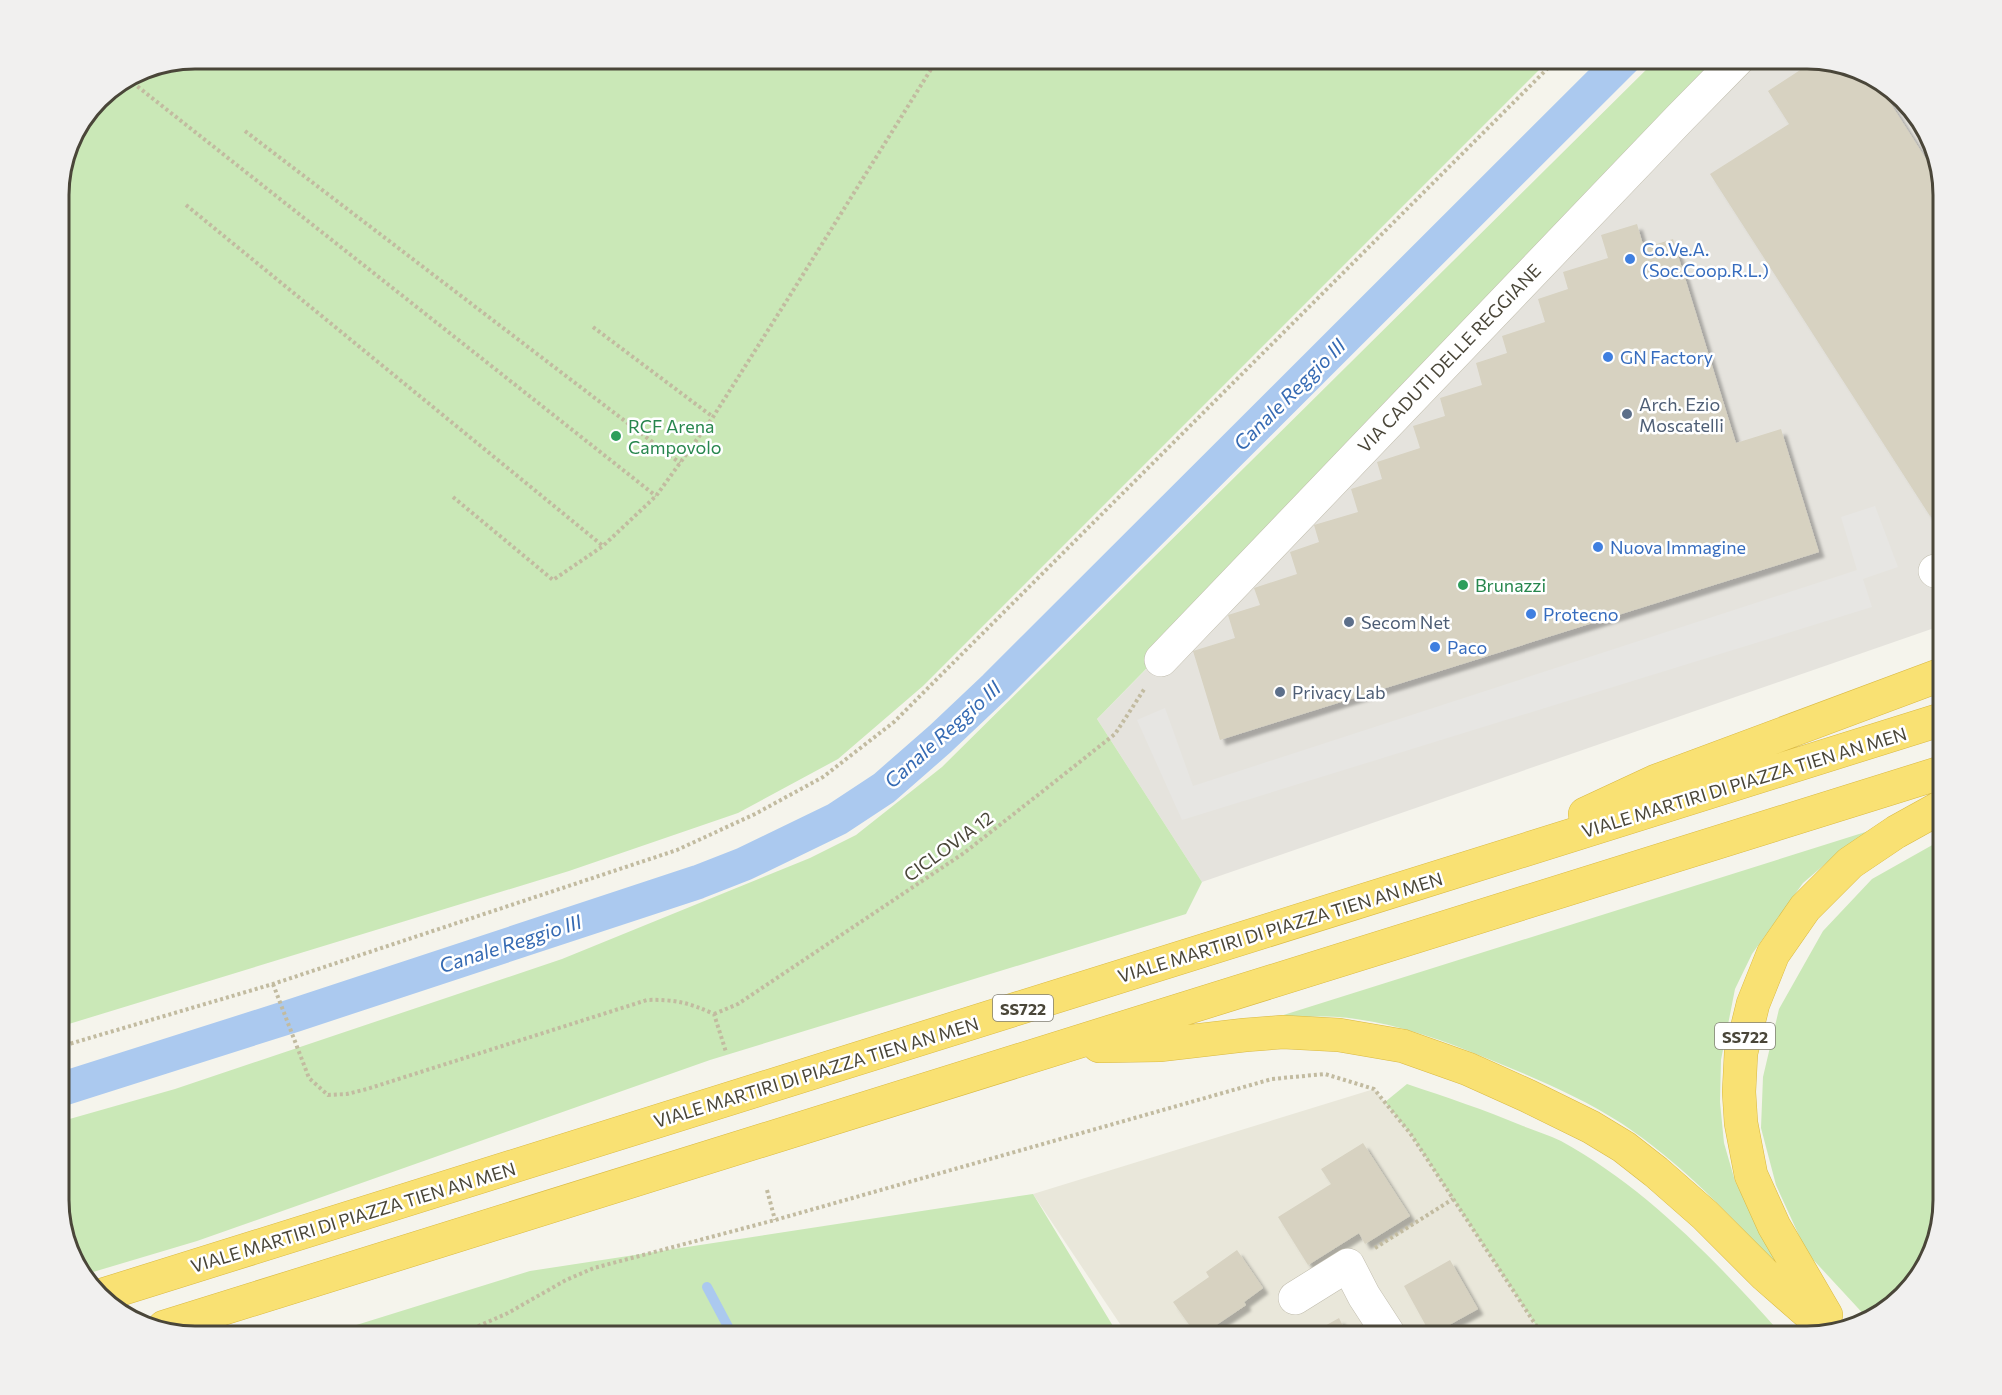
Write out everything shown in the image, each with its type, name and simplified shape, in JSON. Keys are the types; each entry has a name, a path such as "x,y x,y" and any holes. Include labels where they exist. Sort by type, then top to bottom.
{"highway":[{"path":"1470,868 1656,781 1933,678"},
{"name":"VIALE MARTIRI DI PIAZZA TIEN AN MEN","path":"110,1293 1933,723"},
{"path":"173,1324 1933,775"},
{"name":"SS722","path":"1832,1324 1773,1226 1751,1175 1741,1123 1740,1053 1753,1005 1773,954 1805,908 1850,863 1896,832 1933,812"},
{"path":"1061,1047 1159,1045 1283,1032 1340,1035 1403,1046 1468,1069 1591,1127 1624,1147 1705,1215 1765,1275 1822,1325"}],"street":[{"name":"VIA CADUTI DELLE REGGIANE","path":"1161,660 1728,69"},
{"path":"1294,1298 1348,1265 1384,1326"}],"path":[{"path":"453,497 553,580 603,546 656,496 713,417 931,69"},
{"path":"69,1044 273,984 677,850 725,829 823,777 894,722 1546,69"},
{"path":"135,84 656,496"},
{"path":"245,131 680,463"},
{"path":"186,205 603,546"},
{"path":"593,327 713,417"},
{"name":"CICLOVIA 12","path":"714,1014 738,1004 886,906 964,853 1043,791 1114,734 1161,660"},
{"path":"273,984 309,1078 328,1095 347,1094 647,1000 670,999 714,1014 726,1052"},
{"path":"479,1326 508,1313 566,1280 594,1268 775,1220 1272,1079 1324,1074 1374,1089 1410,1133 1536,1326"},
{"path":"767,1190 775,1220"},
{"path":"1348,1265 1453,1199"}],"shaded area":[{"path":"1739,69 1816,69 1848,76 1877,90 1902,112 1912,125 1929,162 1933,195 1933,628 1202,882 1097,719"},
{"path":"1875,506 1898,567 1863,579 1872,607 1182,820 1137,720 1165,708 1193,786 1857,570 1841,517"},
{"path":"1374,1089 1410,1133 1536,1326 1121,1326 1033,1194"}],"green space":[{"name":"RCF Arena Campovolo","path":"195,69 1540,69 923,686 838,759 738,813 569,871 69,1024 69,186 73,162 82,139 95,118 112,100 139,82 162,73"},
{"path":"1647,69 1733,69 1097,719 1202,882 1186,914 710,1060 197,1241 92,1272 86,1263 76,1241 69,1209 69,1119 175,1089 562,959 810,858 856,835 942,767"},
{"path":"1875,829 1838,853 1803,883 1752,954 1735,989 1721,1060 1720,1102 1724,1143 1735,1181 1781,1271 1726,1212 1664,1155 1621,1123 1572,1096 1470,1052 1406,1029 1346,1018 1274,1018"},
{"path":"1933,845 1932,1217 1929,1233 1912,1270 1890,1295 1862,1313 1807,1253 1776,1185 1761,1128 1763,1077 1779,1009 1823,931 1872,879"},
{"path":"1407,1084 1480,1109 1561,1141 1623,1181 1680,1229 1733,1281 1774,1326 1536,1326 1410,1133 1385,1102"},
{"path":"1033,1194 1113,1326 353,1326 530,1271"}],"building":[{"path":"1802,69 1832,71 1863,82 1887,98 1929,164 1933,195 1933,514 1930,516 1710,174 1789,124 1768,91"},
{"path":"1637,224 1644,248 1673,239 1736,443 1781,429 1819,552 1220,740 1193,651 1235,638 1228,615 1260,605 1254,588 1297,574 1290,552 1319,542 1314,525 1358,512 1351,489 1382,479 1377,462 1420,448 1413,426 1445,416 1440,398 1482,385 1476,363 1507,353 1502,336 1545,322 1538,299 1568,289 1563,272 1608,258 1601,235"},
{"path":"1363,1143 1410,1216 1365,1244 1359,1233 1308,1265 1278,1217 1331,1184 1321,1169"},
{"path":"1237,1250 1263,1288 1244,1302 1246,1305 1215,1326 1190,1326 1173,1302 1209,1277 1206,1272"},
{"path":"1450,1260 1478,1309 1447,1326 1426,1326 1404,1286"},
{"path":"1339,1318 1343,1326 1325,1326"}],"waterway":[{"name":"Canale Reggio III","path":"69,1087 698,882 744,864 837,819 884,788 995,687 1614,69"},
{"path":"707,1287 728,1326"}],"place":[{"name":"Co.Ve.A. (Soc.Coop.R.L.)","path":"1630,259"},
{"name":"GN Factory","path":"1608,357"},
{"name":"Arch. Ezio Moscatelli","path":"1627,414"},
{"name":"RCF Arena Campovolo","path":"616,436"},
{"name":"Nuova Immagine","path":"1598,547"},
{"name":"Brunazzi","path":"1463,585"},
{"name":"Protecno","path":"1531,614"},
{"name":"Secom Net","path":"1349,622"},
{"name":"Paco","path":"1435,647"},
{"name":"Privacy Lab","path":"1280,692"}]}
